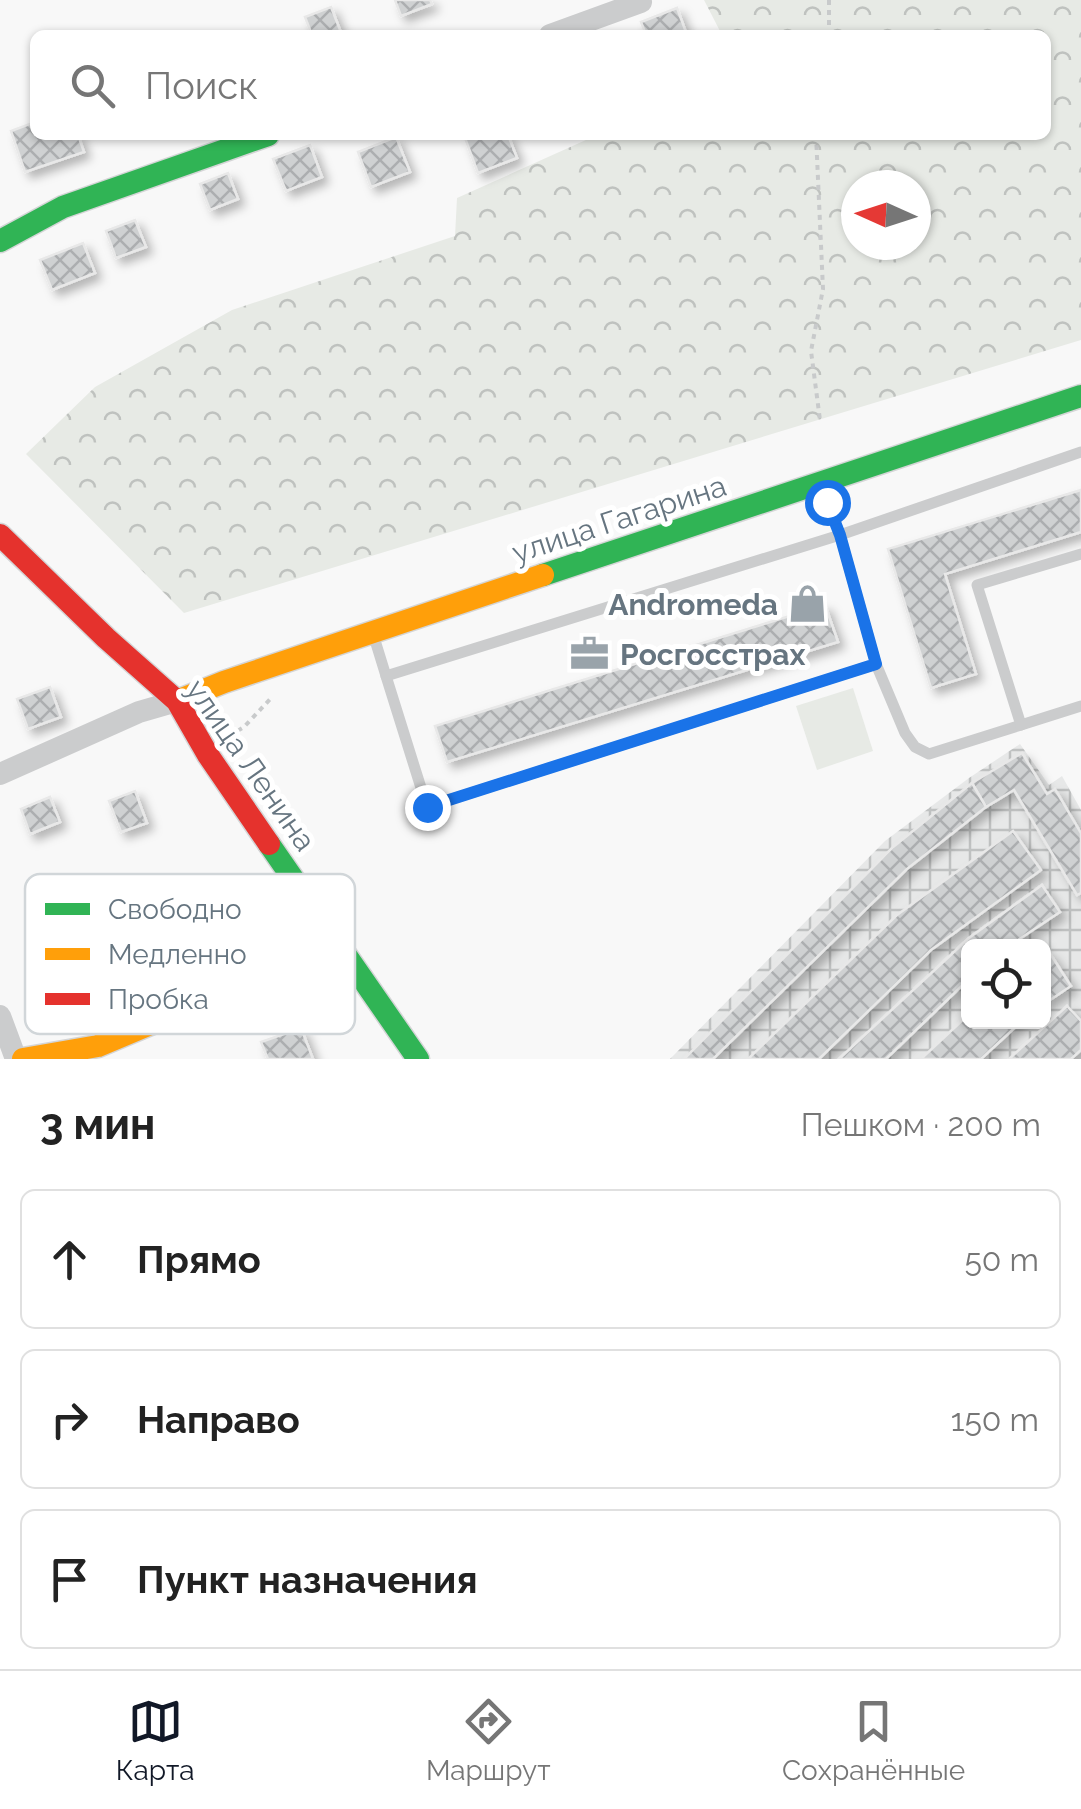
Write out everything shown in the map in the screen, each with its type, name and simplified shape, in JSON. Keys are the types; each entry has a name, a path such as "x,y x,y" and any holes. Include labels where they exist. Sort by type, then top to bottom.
{"street":[{"path":"564,30 641,2"},
{"path":"0,241 63,207 254,140"},
{"name":"улица Гагарина","path":"177,702 224,682 1081,396"},
{"name":"улица Ленина","path":"0,535 177,702 206,753 290,874"},
{"path":"0,774 140,712 177,702"},
{"name":"улица Ленина","path":"355,968 418,1059"},
{"path":"0,1016 20,1059 98,1046 127,1034"}],"lane":[{"path":"386,676 840,535 1081,452"},
{"path":"821,484 840,535 876,664 905,733 915,747 929,754 1081,706"},
{"path":"1022,724 977,585 1081,554"},
{"path":"372,633 427,807 876,664"}],"path":[{"path":"828,0 830,30"},
{"path":"816,140 823,289 812,351 820,420"},
{"path":"206,753 244,728 285,684"}],"shaded area":[{"path":"1020,744 1049,785 1062,776 1081,810 1081,1059 670,1059 885,841"}],"green space":[{"path":"704,0 1081,0 1081,340 184,613 26,454 95,387 232,310 455,236 457,198 586,140 1051,140 1051,30 719,30"},
{"path":"853,688 873,751 817,770 796,706"}],"building":[{"path":"395,0 430,0 432,4 401,16"},
{"path":"331,7 340,30 310,30 305,17"},
{"path":"677,8 685,30 644,30 641,22"},
{"path":"30,124 30,140 80,140 84,152 25,172 11,131"},
{"path":"397,140 410,172 371,187 358,152"},
{"path":"466,140 510,140 517,158 478,173"},
{"path":"310,145 322,177 286,191 273,159"},
{"path":"228,173 238,199 210,210 200,184"},
{"path":"135,220 146,247 116,258 106,231"},
{"path":"83,243 95,273 52,290 40,260"},
{"path":"1081,490 1081,532 945,574 976,674 931,688 888,549"},
{"path":"825,605 838,642 447,762 435,726"},
{"path":"50,687 61,717 28,729 17,699"},
{"path":"1022,753 1047,794 1055,789 1081,833 1081,893 1077,895 1014,790 986,807 972,783"},
{"path":"972,783 986,807 907,869 713,1059 684,1059 892,848"},
{"path":"135,791 147,823 121,832 109,801"},
{"path":"50,797 60,822 30,834 21,809"},
{"path":"1013,831 1041,870 931,950 819,1059 748,1059 897,915"},
{"path":"1042,885 1060,912 1020,939 969,938"},
{"path":"961,945 961,987 886,1059 839,1059"},
{"path":"1051,955 1071,986 1051,999"},
{"path":"1067,1006 1081,1021 1081,1050 1071,1059 1009,1059 1042,1029 1051,1029 1051,1021"},
{"path":"961,1022 961,1029 1013,1029 981,1059 921,1059"},
{"path":"284,1034 303,1034 313,1059 268,1059 261,1042"}],"traffic: fast":[{"path":"0,241 63,207 254,140"},
{"path":"543,575 1081,396"},
{"path":"269,844 290,874"},
{"path":"355,968 418,1059"}],"traffic: slow":[{"path":"177,701 543,575"},
{"path":"23,1059 98,1046 127,1034"}],"traffic: jam":[{"path":"0,535 177,701 208,755 269,844"}],"place":[{"name":"Andromeda","path":"808,604"},
{"name":"Росгосстрах","path":"590,654"}],"route":[{"path":"427,807 876,664 827,502"}]}
